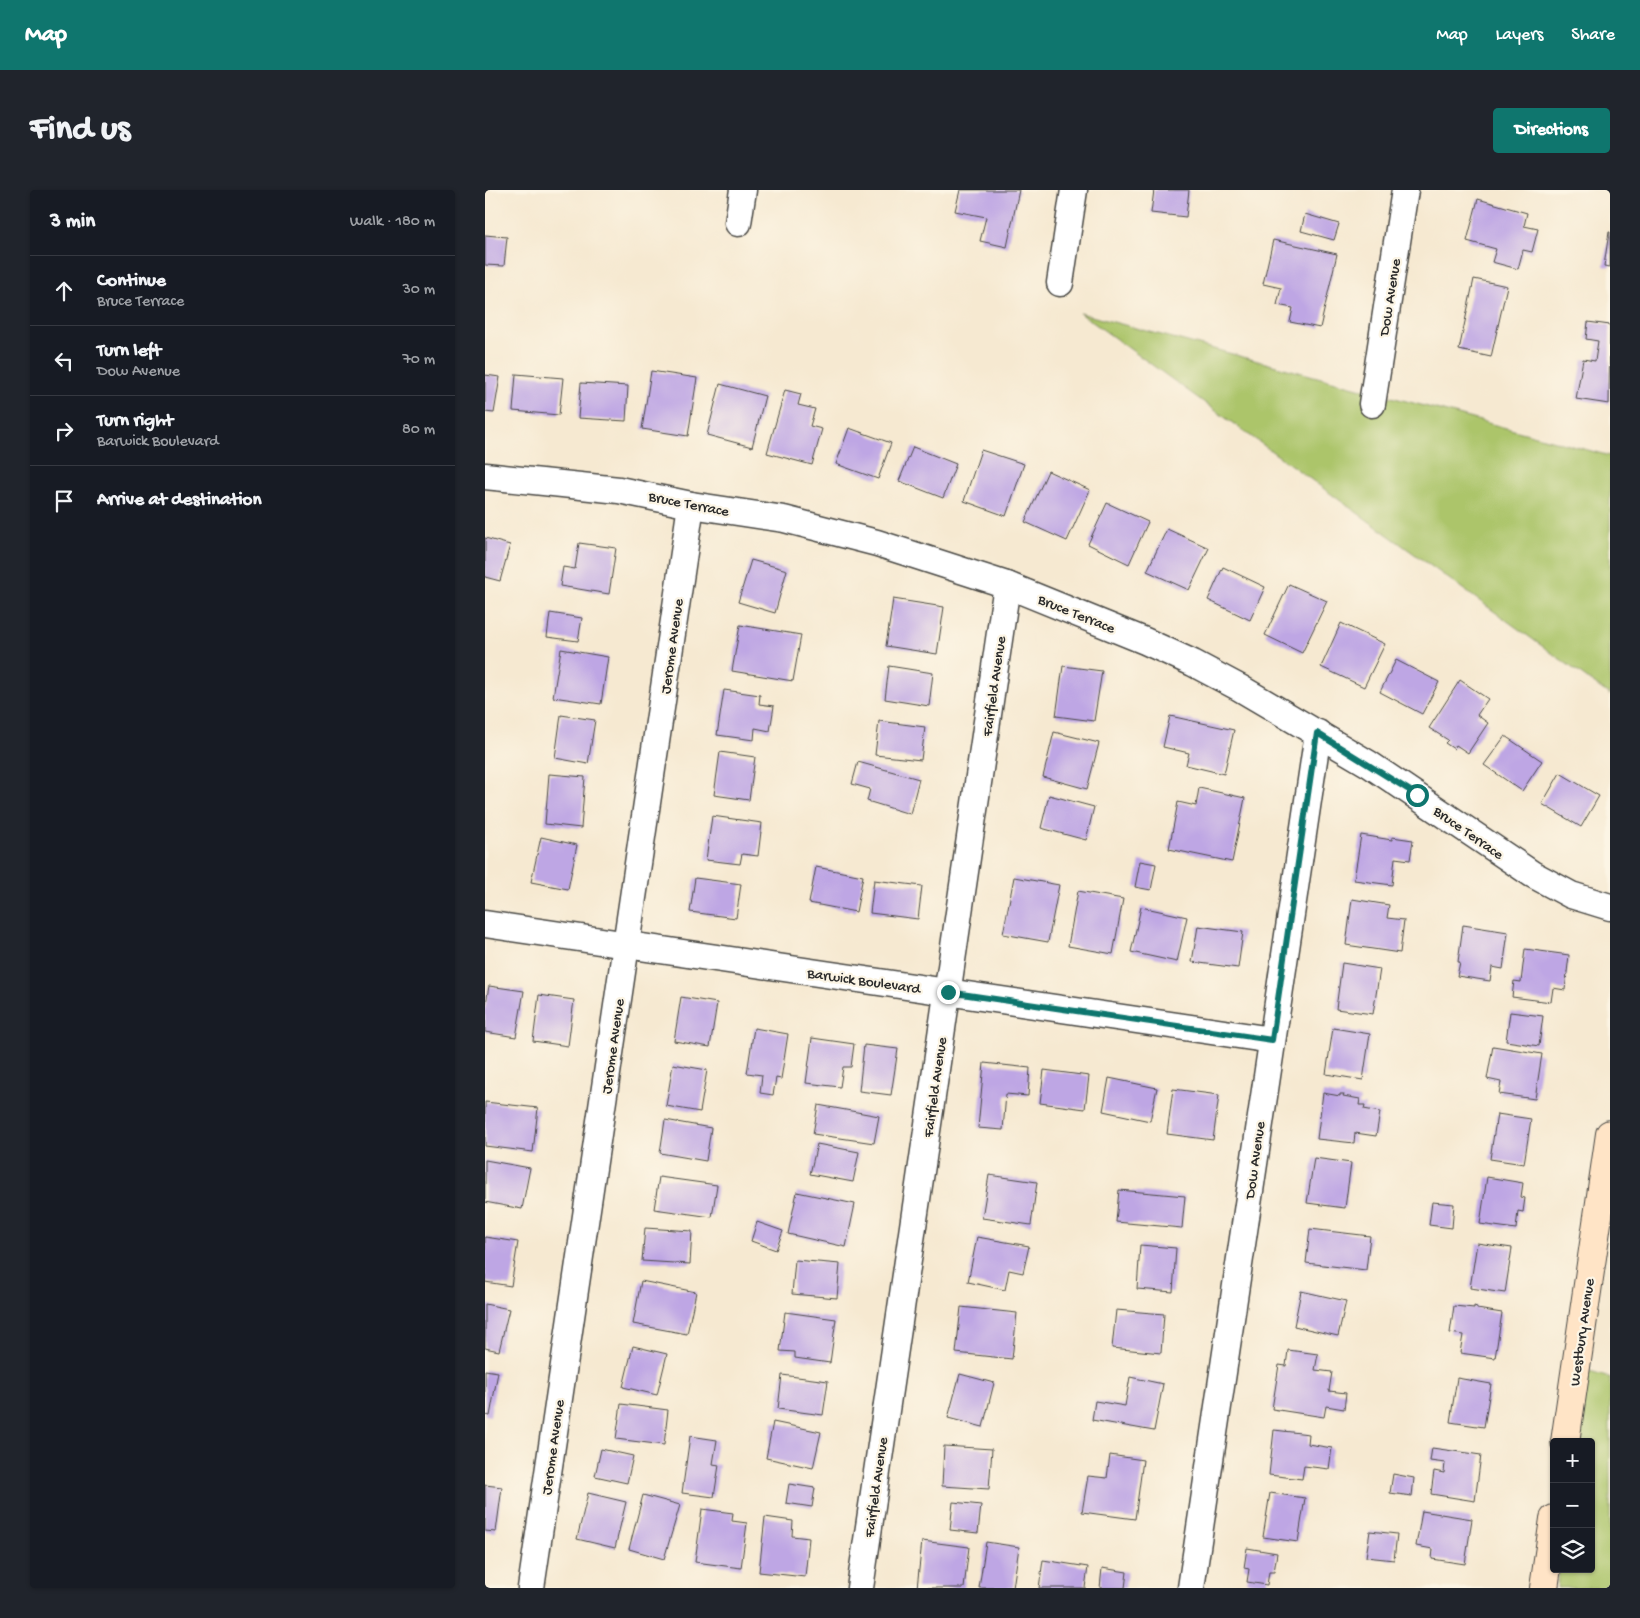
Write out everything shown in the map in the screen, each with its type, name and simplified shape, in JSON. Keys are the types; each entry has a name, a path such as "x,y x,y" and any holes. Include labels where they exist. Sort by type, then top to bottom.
{"main road":[{"name":"Westbury Avenue","path":"1566,1438 1610,1134"},
{"path":"1544,1588 1553,1528"}],"street":[{"path":"738,223 743,190"},
{"path":"1060,283 1075,190"},
{"name":"Dow Avenue","path":"1372,404 1405,190"},
{"name":"Bruce Terrace","path":"485,476 619,490 691,505 784,520 867,540 1007,585 1111,626 1193,663 1240,688 1409,790 1532,874 1571,895 1610,907"},
{"name":"Jerome Avenue","path":"531,1588 691,505"},
{"name":"Fairfield Avenue","path":"860,1588 1007,585"},
{"name":"Dow Avenue","path":"1191,1588 1317,733"},
{"name":"Barwick Boulevard","path":"485,924 1272,1040"}],"green space":[{"path":"1080,313 1610,456 1610,695"},
{"path":"1583,1370 1610,1378 1610,1588 1557,1588 1559,1573 1595,1573 1595,1438 1574,1438"}],"building":[{"path":"960,190 1019,190 1007,247 980,241 986,217 955,211"},
{"path":"1154,190 1189,190 1186,217 1151,213"},
{"path":"1478,199 1527,213 1524,226 1538,229 1532,252 1523,250 1518,269 1492,262 1496,249 1467,241"},
{"path":"1305,214 1339,224 1334,240 1301,231"},
{"path":"1610,232 1610,267 1604,266"},
{"path":"485,235 507,237 504,266 485,265"},
{"path":"1273,240 1337,254 1320,328 1290,322 1293,308 1277,305 1281,288 1263,284"},
{"path":"1474,279 1507,286 1491,357 1459,350"},
{"path":"1588,322 1610,325 1609,404 1576,399 1583,359 1595,361 1598,341 1586,339"},
{"path":"651,371 697,378 688,436 642,429"},
{"path":"516,374 563,378 559,415 513,411"},
{"path":"485,375 500,377 494,413 485,412"},
{"path":"581,383 628,386 626,421 578,418"},
{"path":"720,384 765,396 752,447 707,435"},
{"path":"785,390 801,394 798,405 815,409 810,426 822,429 812,465 767,453"},
{"path":"849,428 891,443 878,479 836,464"},
{"path":"913,447 956,464 943,498 899,481"},
{"path":"981,450 1024,464 1006,516 964,501"},
{"path":"1048,471 1090,490 1067,541 1025,522"},
{"path":"1107,503 1148,522 1129,564 1088,544"},
{"path":"1167,529 1209,548 1189,590 1147,571"},
{"path":"485,538 510,545 500,581 485,577"},
{"path":"579,543 616,548 609,594 560,586 563,567 575,569"},
{"path":"751,560 787,570 775,613 738,602"},
{"path":"1223,567 1265,587 1250,620 1208,600"},
{"path":"1289,584 1327,601 1302,653 1265,635"},
{"path":"893,599 944,607 937,654 886,646"},
{"path":"550,613 582,618 578,641 547,637"},
{"path":"1341,623 1385,644 1364,687 1321,667"},
{"path":"740,625 801,635 793,681 732,671"},
{"path":"561,649 608,657 601,704 553,697"},
{"path":"1396,660 1439,682 1422,714 1380,692"},
{"path":"889,666 933,673 929,706 885,699"},
{"path":"1063,666 1102,671 1094,721 1056,716"},
{"path":"1460,680 1488,699 1477,715 1488,723 1468,753 1456,745 1454,749 1445,743 1448,740 1429,728"},
{"path":"724,690 760,695 759,704 774,706 770,731 755,728 754,740 717,735"},
{"path":"561,715 595,720 588,764 555,758"},
{"path":"1170,716 1234,730 1224,774 1186,765 1189,753 1163,747"},
{"path":"879,721 925,727 921,760 875,755"},
{"path":"1054,732 1099,743 1087,789 1043,777"},
{"path":"1505,736 1542,761 1522,791 1484,765"},
{"path":"720,752 755,757 749,800 714,795"},
{"path":"858,762 919,779 910,814 867,801 870,789 852,784"},
{"path":"1560,773 1599,796 1581,827 1542,804"},
{"path":"549,774 585,777 581,828 545,824"},
{"path":"1199,788 1245,798 1232,862 1169,849 1178,802 1196,806"},
{"path":"1049,795 1094,807 1086,840 1041,828"},
{"path":"712,816 762,823 758,856 742,854 740,864 706,860"},
{"path":"1361,835 1392,840 1392,837 1413,840 1410,860 1395,858 1392,885 1354,880"},
{"path":"541,837 577,845 568,889 531,882"},
{"path":"1140,861 1156,864 1151,890 1135,887"},
{"path":"816,867 863,876 856,912 809,903"},
{"path":"1014,877 1059,885 1048,942 1003,934"},
{"path":"695,878 741,884 736,918 690,912"},
{"path":"874,880 922,886 918,919 870,913"},
{"path":"1078,891 1123,899 1113,954 1068,946"},
{"path":"1352,899 1389,905 1387,918 1404,920 1400,953 1346,945"},
{"path":"1141,907 1187,917 1177,962 1131,952"},
{"path":"1463,925 1508,932 1503,969 1492,967 1490,981 1457,976"},
{"path":"1198,926 1243,932 1238,968 1192,962"},
{"path":"1525,949 1569,955 1565,990 1553,988 1551,1002 1512,997 1514,981 1521,982"},
{"path":"1342,963 1380,969 1373,1014 1336,1009"},
{"path":"489,986 524,991 516,1037 485,1032 485,1009"},
{"path":"539,995 574,1000 568,1046 533,1041"},
{"path":"681,997 717,1003 710,1047 674,1041"},
{"path":"1510,1012 1543,1016 1539,1046 1506,1041"},
{"path":"754,1028 788,1034 781,1079 776,1078 773,1095 760,1093 762,1075 747,1073"},
{"path":"1333,1028 1370,1034 1363,1080 1326,1074"},
{"path":"812,1038 854,1044 851,1067 843,1067 840,1087 806,1083"},
{"path":"864,1045 898,1049 891,1095 859,1091"},
{"path":"1493,1046 1542,1054 1535,1099 1499,1094 1501,1082 1487,1079"},
{"path":"984,1063 1030,1068 1028,1096 1006,1094 1003,1130 978,1128"},
{"path":"673,1064 707,1070 700,1112 666,1106"},
{"path":"1044,1070 1089,1076 1085,1109 1040,1103"},
{"path":"1109,1078 1157,1088 1150,1121 1103,1111"},
{"path":"1173,1089 1219,1095 1213,1140 1167,1134"},
{"path":"1323,1093 1340,1096 1340,1094 1344,1094 1343,1096 1360,1099 1359,1105 1365,1105 1364,1109 1380,1112 1376,1136 1355,1133 1354,1143 1317,1139"},
{"path":"485,1102 538,1108 533,1152 485,1146"},
{"path":"818,1105 879,1116 874,1143 813,1134"},
{"path":"1497,1114 1531,1119 1524,1164 1490,1159"},
{"path":"665,1120 711,1128 706,1161 660,1153"},
{"path":"817,1144 859,1152 853,1182 810,1174"},
{"path":"1314,1158 1351,1163 1345,1208 1307,1203"},
{"path":"485,1160 530,1168 522,1209 485,1202"},
{"path":"989,1175 1037,1182 1031,1225 982,1218"},
{"path":"659,1177 717,1185 712,1217 654,1209"},
{"path":"1487,1177 1523,1183 1521,1197 1525,1198 1523,1212 1518,1211 1516,1229 1480,1224"},
{"path":"1119,1190 1185,1196 1182,1228 1116,1222"},
{"path":"797,1192 855,1204 846,1247 788,1234"},
{"path":"1432,1202 1454,1204 1452,1228 1429,1225"},
{"path":"757,1222 783,1231 776,1250 751,1241"},
{"path":"645,1228 692,1231 690,1264 642,1261"},
{"path":"1310,1229 1370,1236 1366,1270 1306,1263"},
{"path":"485,1237 518,1242 511,1286 485,1282"},
{"path":"977,1237 1029,1246 1023,1273 1009,1270 1005,1290 968,1282"},
{"path":"1477,1243 1512,1248 1505,1293 1470,1288"},
{"path":"1140,1245 1176,1248 1173,1292 1137,1289"},
{"path":"795,1260 840,1264 837,1298 792,1294"},
{"path":"641,1281 696,1292 687,1334 633,1324"},
{"path":"1301,1291 1346,1301 1338,1336 1294,1326"},
{"path":"485,1304 509,1309 499,1351 485,1348"},
{"path":"1454,1306 1474,1308 1474,1306 1477,1309 1502,1313 1495,1358 1460,1353 1463,1335 1450,1333"},
{"path":"961,1307 1017,1313 1012,1359 956,1353"},
{"path":"1116,1310 1164,1314 1161,1353 1112,1348"},
{"path":"785,1312 836,1319 830,1363 795,1358 795,1352 780,1351"},
{"path":"633,1346 667,1354 657,1395 623,1387"},
{"path":"1288,1350 1318,1354 1315,1370 1332,1372 1329,1391 1346,1393 1344,1409 1326,1406 1324,1417 1272,1409 1279,1365 1286,1366"},
{"path":"485,1370 498,1372 490,1416 485,1415"},
{"path":"960,1374 994,1383 983,1427 948,1418"},
{"path":"782,1375 828,1381 823,1415 778,1409"},
{"path":"1130,1377 1163,1384 1154,1431 1092,1420 1095,1401 1125,1406"},
{"path":"1457,1378 1491,1384 1484,1427 1450,1422"},
{"path":"621,1404 668,1410 664,1445 616,1439"},
{"path":"773,1422 821,1432 813,1468 766,1458"},
{"path":"1274,1430 1309,1434 1308,1444 1332,1448 1329,1469 1304,1466 1302,1479 1269,1475"},
{"path":"690,1436 717,1440 713,1464 719,1465 714,1497 682,1493"},
{"path":"944,1446 992,1449 989,1489 942,1486"},
{"path":"1432,1448 1481,1455 1475,1501 1431,1494 1434,1471 1444,1473 1445,1463 1430,1461"},
{"path":"601,1449 633,1456 627,1483 595,1476"},
{"path":"1110,1455 1143,1460 1135,1519 1082,1512 1088,1476 1107,1478"},
{"path":"1393,1474 1414,1478 1412,1496 1390,1493"},
{"path":"789,1484 815,1488 812,1507 786,1503"},
{"path":"485,1485 502,1487 496,1532 485,1531"},
{"path":"588,1493 626,1502 615,1548 577,1539"},
{"path":"1270,1493 1305,1498 1298,1542 1263,1537"},
{"path":"643,1495 680,1505 664,1559 629,1549"},
{"path":"953,1502 981,1505 978,1533 950,1530"},
{"path":"702,1509 733,1513 732,1521 747,1523 741,1568 695,1562"},
{"path":"1422,1511 1472,1519 1465,1564 1432,1559 1433,1549 1416,1546"},
{"path":"765,1517 793,1521 792,1536 809,1538 805,1577 759,1572"},
{"path":"1370,1531 1397,1534 1394,1560 1366,1557"},
{"path":"922,1541 969,1547 964,1588 917,1588"},
{"path":"986,1542 1019,1547 1013,1588 979,1588"},
{"path":"1247,1548 1277,1553 1274,1572 1269,1572 1267,1585 1247,1582 1249,1569 1244,1568"},
{"path":"1043,1560 1088,1567 1085,1588 1039,1588"},
{"path":"1102,1568 1127,1572 1125,1588 1100,1588"}],"route":[{"path":"948,992 1272,1040 1317,733 1417,795"}]}
